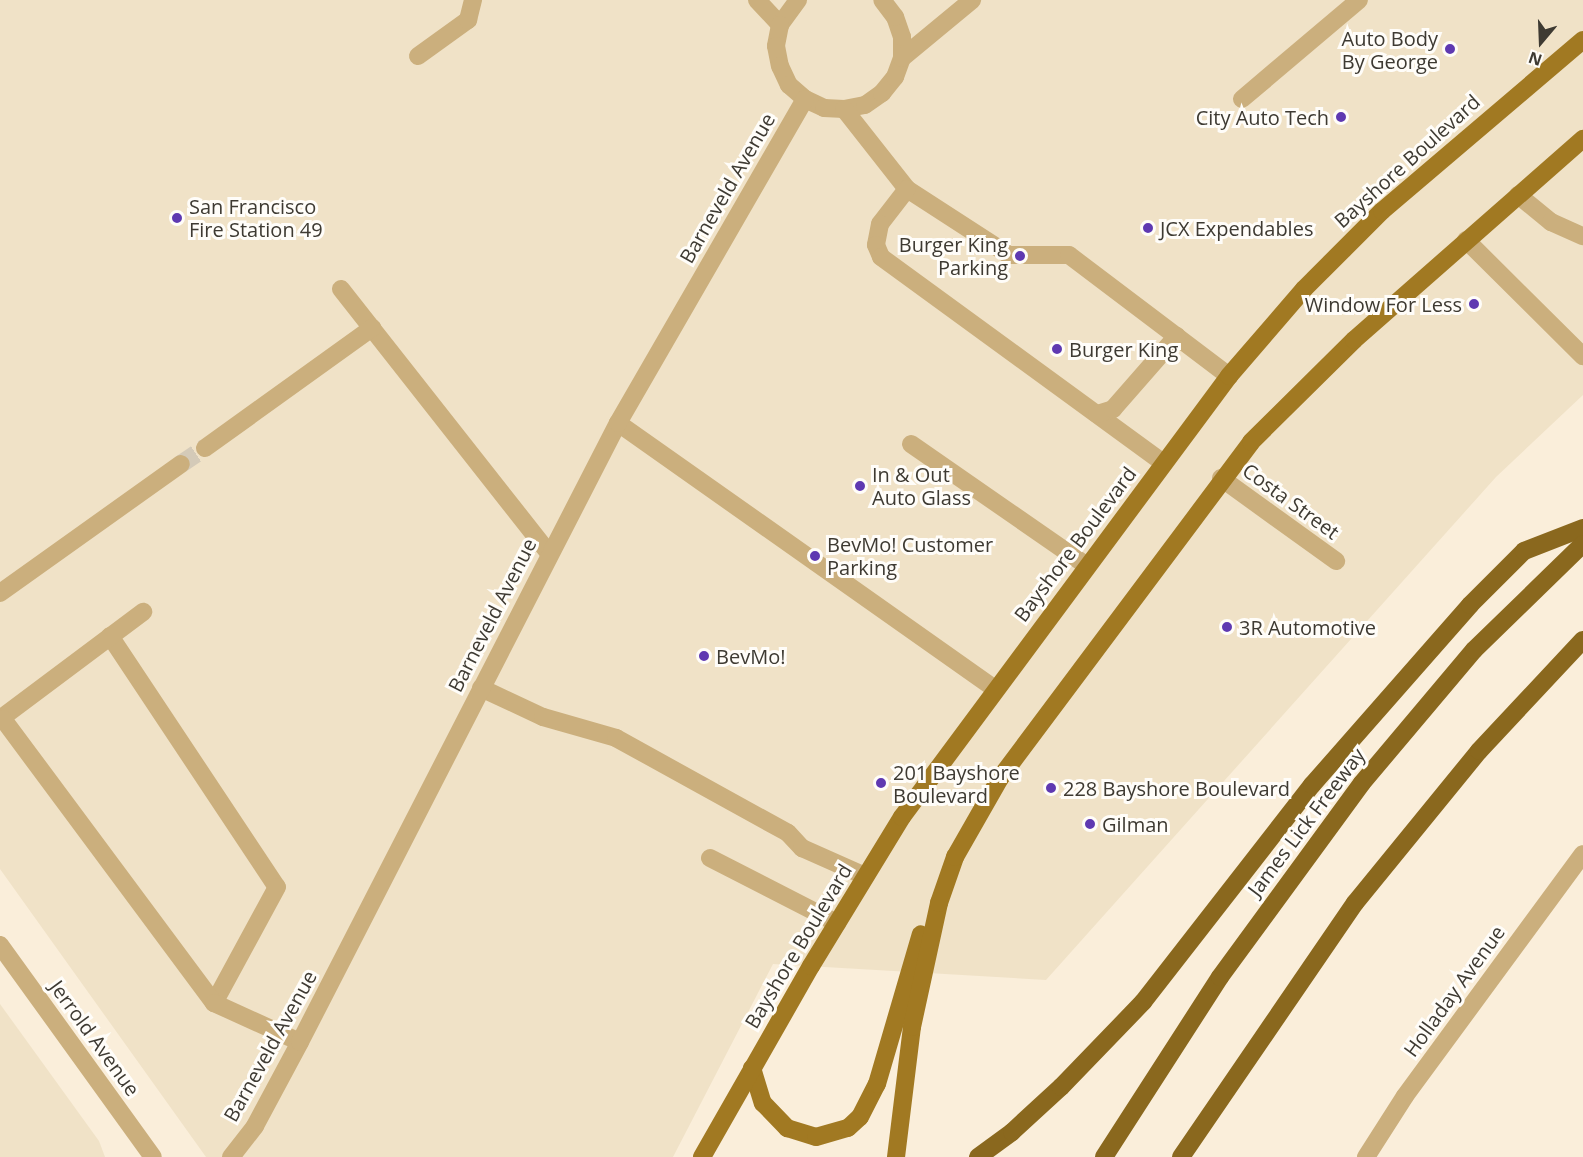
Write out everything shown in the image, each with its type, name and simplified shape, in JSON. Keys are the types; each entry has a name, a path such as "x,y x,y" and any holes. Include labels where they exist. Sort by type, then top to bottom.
{"highway":[{"path":"978,1157 1012,1132 1143,1002 1312,785 1470,606 1524,551 1583,528"},
{"name":"James Lick Freeway","path":"1104,1157 1220,977 1362,783 1474,650 1583,544"},
{"path":"1181,1157 1355,903 1479,751 1583,640"}],"main road":[{"name":"Bayshore Boulevard","path":"702,1157 865,876 938,766 1229,376 1351,241 1583,40"},
{"path":"752,1068 763,1103 787,1128 816,1137 848,1128 861,1117 877,1083 915,950 956,857 1000,778 1221,478 1317,373 1583,139"},
{"path":"896,1157 912,1028 925,958 956,857"}],"street":[{"path":"418,56 468,20 473,0"},
{"path":"757,0 780,25"},
{"path":"798,0 780,25 776,46 780,66 789,85 805,99 824,108 844,109 865,105 882,93 895,77 902,58 902,37 896,17 882,0"},
{"path":"902,58 972,0"},
{"path":"1242,99 1359,0"},
{"name":"Barneveld Avenue","path":"231,1157 255,1126 300,1042 549,553 618,423 805,99"},
{"path":"844,109 907,189 1009,255 1069,255 1229,376"},
{"path":"907,189 880,224 876,244 881,257 1164,463"},
{"path":"1518,195 1551,222 1583,236"},
{"path":"1466,240 1583,356"},
{"path":"341,289 549,553"},
{"path":"206,448 372,328"},
{"path":"1096,414 1113,409 1177,336"},
{"path":"618,423 688,476 995,689"},
{"path":"911,444 1087,566"},
{"path":"0,593 181,464"},
{"name":"Costa Street","path":"1221,478 1336,561"},
{"path":"143,612 2,719 214,1003 300,1042"},
{"path":"110,636 277,887 214,1003"},
{"path":"481,688 543,717 616,738 788,833 802,848 865,876"},
{"name":"Holladay Avenue","path":"1366,1157 1405,1096 1583,854"},
{"path":"710,858 837,923"},
{"name":"Jerrold Avenue","path":"0,946 153,1157"}],"shaded area":[{"path":"0,0 1583,0 1583,395 1496,477 1046,980 773,964 673,1157 206,1157 0,869"},
{"path":"0,1004 99,1141 105,1157 0,1157"}],"tunnel":[{"path":"181,464 205,448"}],"place":[{"name":"Auto Body By George","path":"1450,49"},
{"name":"City Auto Tech","path":"1341,117"},
{"name":"San Francisco Fire Station 49","path":"177,218"},
{"name":"JCX Expendables","path":"1148,228"},
{"name":"Burger King Parking","path":"1020,256"},
{"name":"Window For Less","path":"1474,304"},
{"name":"Burger King","path":"1057,349"},
{"name":"In & Out Auto Glass","path":"860,486"},
{"name":"BevMo! Customer Parking","path":"815,556"},
{"name":"3R Automotive","path":"1227,627"},
{"name":"BevMo!","path":"704,656"},
{"name":"201 Bayshore Boulevard","path":"881,783"},
{"name":"228 Bayshore Boulevard","path":"1051,788"},
{"name":"Gilman","path":"1090,824"}]}
